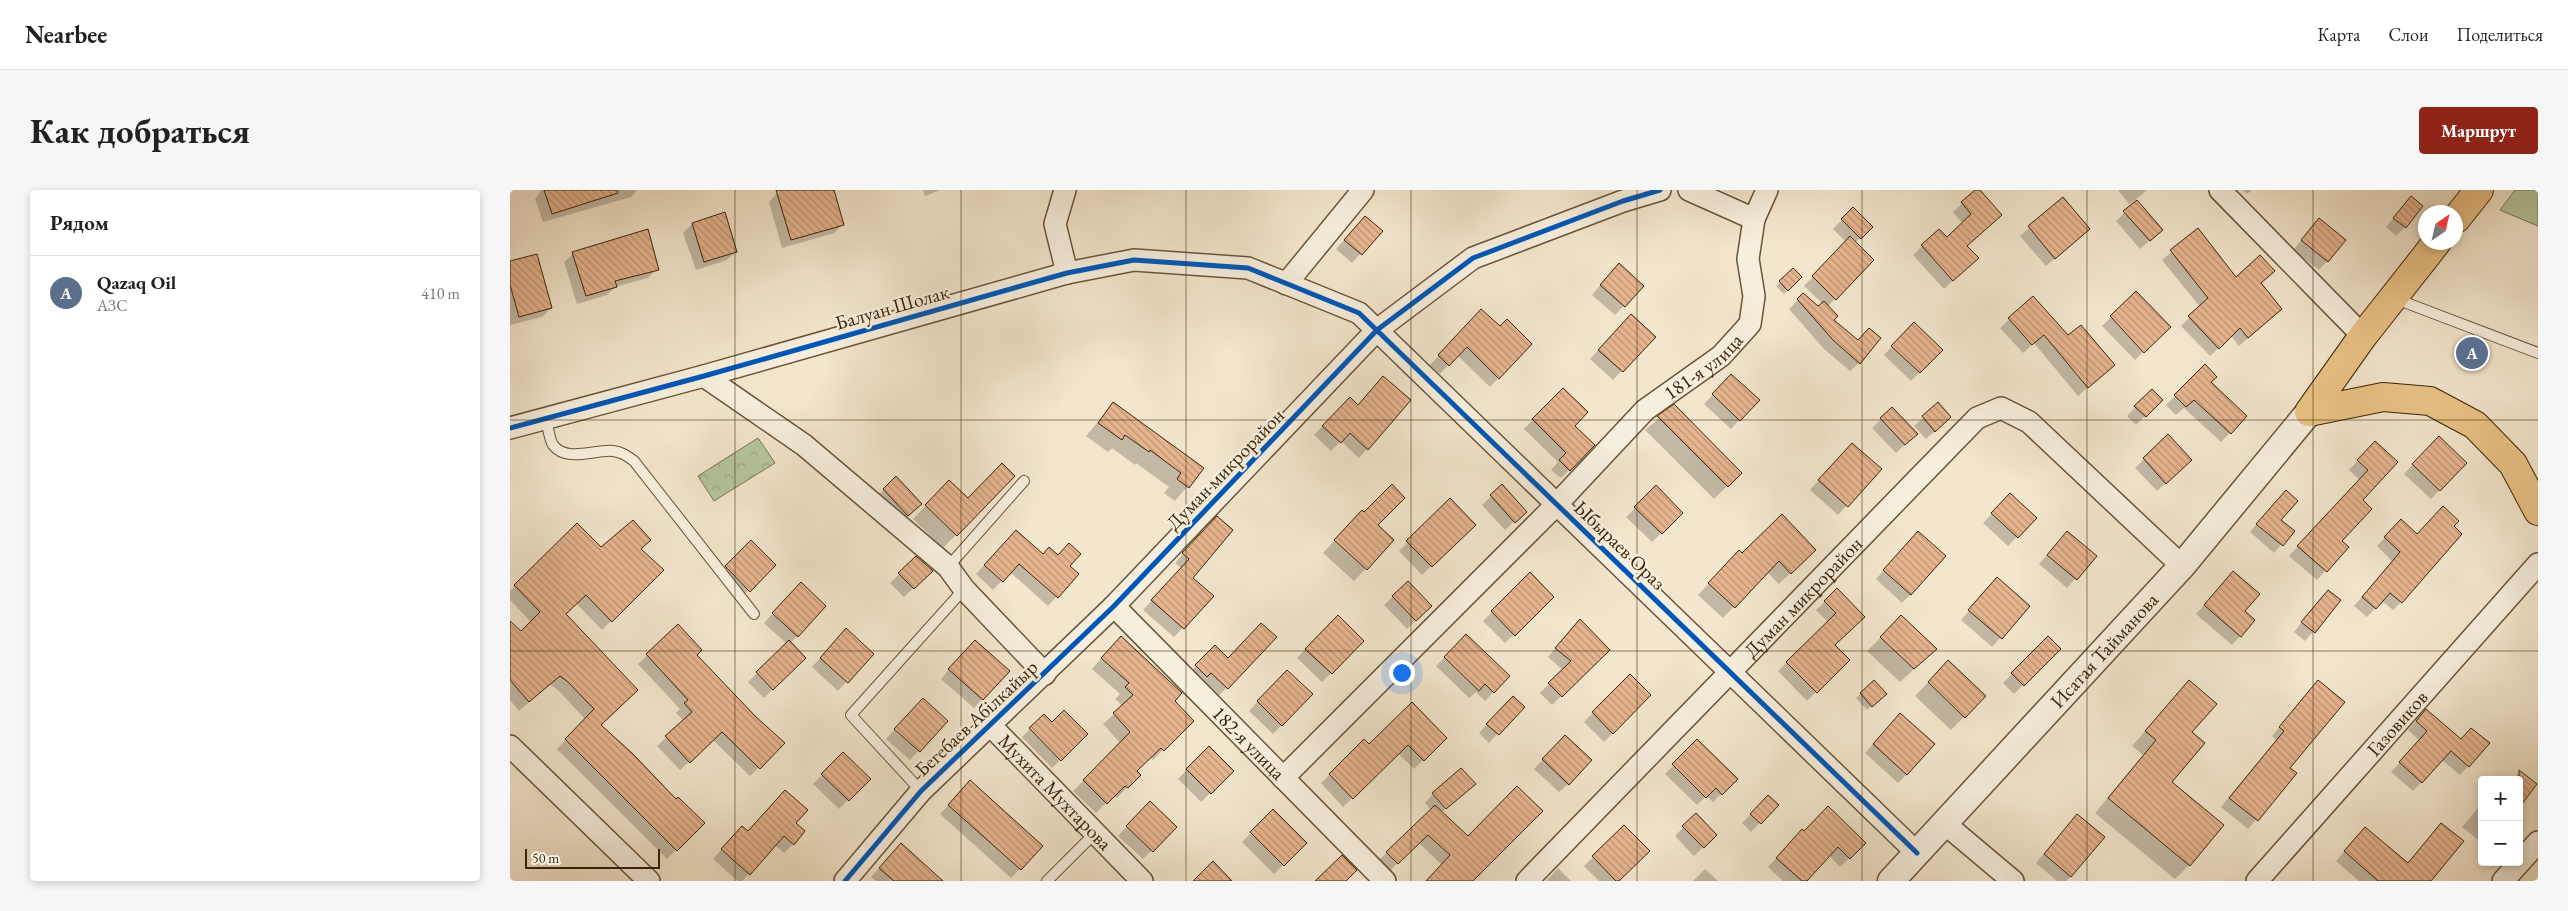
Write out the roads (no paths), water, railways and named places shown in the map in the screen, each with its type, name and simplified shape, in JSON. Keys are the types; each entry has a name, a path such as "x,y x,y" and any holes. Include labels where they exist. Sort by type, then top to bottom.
{"highway":[{"path":"2463,211 2479,190"},
{"path":"2309,412 2363,336 2431,250"},
{"path":"2309,412 2383,396 2430,401 2475,425 2513,464 2538,511"}],"street":[{"path":"1065,190 1055,224 1067,273"},
{"path":"1286,284 1363,190"},
{"name":"Думан микрорайон","path":"1114,606 1377,330 1473,258 1623,201 1660,190"},
{"path":"1690,190 1754,219"},
{"name":"181-я улица","path":"1557,504 1645,410 1721,356 1750,324 1754,296 1748,259 1754,219 1767,190"},
{"path":"2220,190 2363,336"},
{"name":"Балуан Шолак","path":"510,428 704,376 1067,273 1134,260 1248,268 1286,284"},
{"name":"Ыбыраев Ораз","path":"1286,284 1359,313 1917,852"},
{"path":"704,376 804,445 948,567 964,589 1045,674"},
{"name":"Думан микрорайон","path":"1527,881 1977,418 2001,408 2028,422 2182,566"},
{"name":"Исатая Тайманова","path":"1891,881 2182,566 2309,412"},
{"path":"1283,778 1557,504"},
{"name":"Газовиков","path":"2257,881 2538,564"},
{"name":"Бегебаев Абілкайыр","path":"845,881 921,791 991,726 1114,606"},
{"name":"182-я улица","path":"1114,606 1385,881"},
{"name":"Мухита Мухтарова","path":"991,726 1142,881"},
{"path":"510,746 649,881"},
{"path":"1944,823 2013,881"},
{"path":"2503,881 2538,842"}],"lane":[{"path":"2393,297 2538,353"},
{"path":"546,419 553,445 561,451 572,455 612,451 622,453 634,461 754,614"},
{"path":"948,567 1024,481"},
{"path":"921,791 851,715 964,589"},
{"path":"1047,881 1095,833"}],"place":[{"name":"Qazaq Oil","path":"2472,353"}]}
